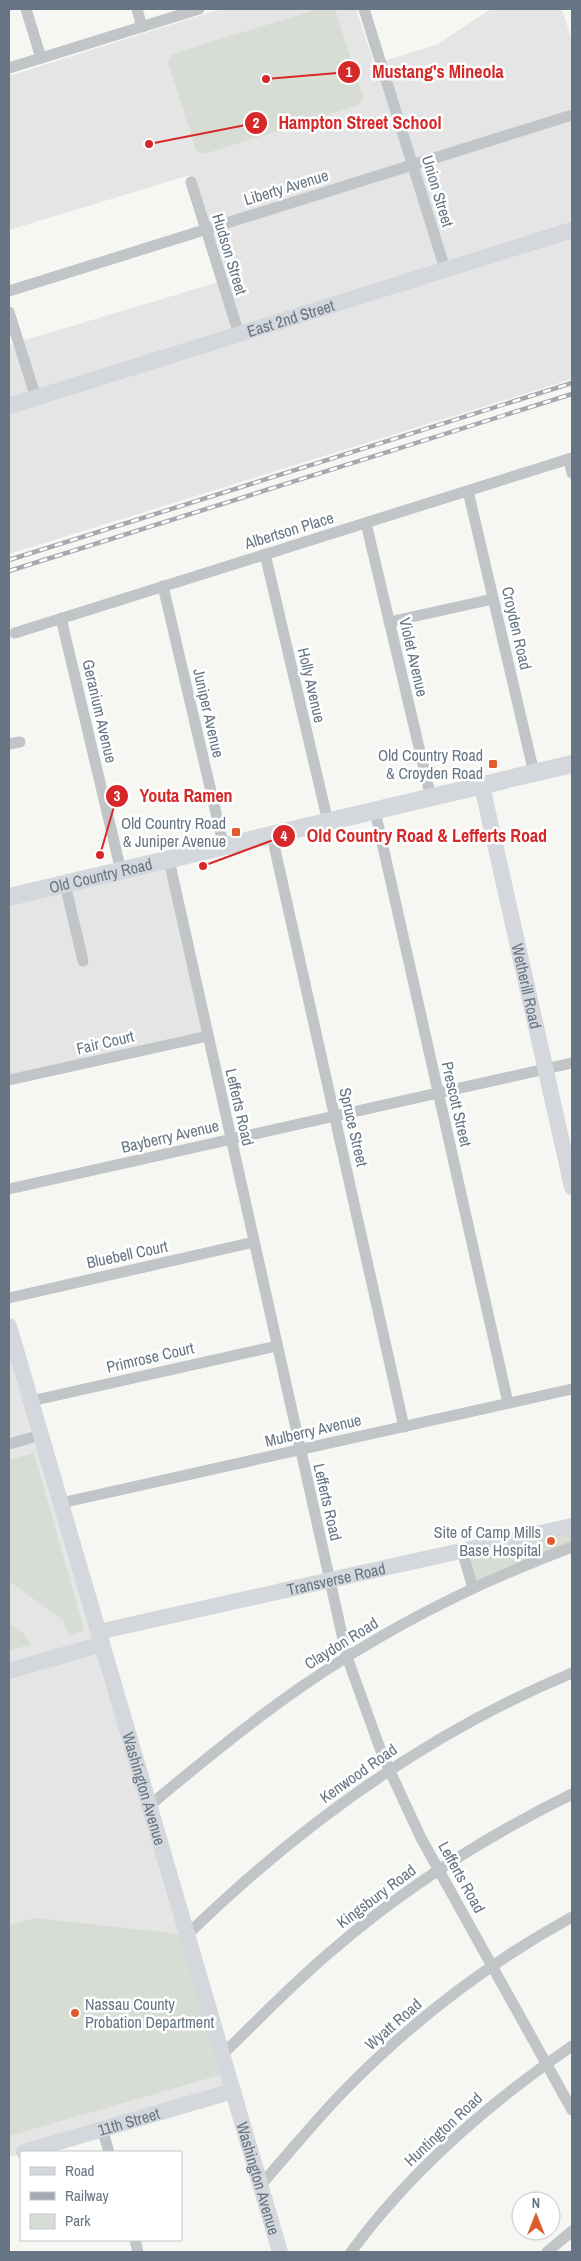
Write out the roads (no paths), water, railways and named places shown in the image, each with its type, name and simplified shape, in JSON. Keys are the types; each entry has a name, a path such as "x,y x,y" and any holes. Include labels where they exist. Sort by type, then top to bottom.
{"main road":[{"name":"Old Country Road","path":"9,897 572,764"}],"street":[{"path":"26,9 41,58"},
{"path":"136,9 142,26"},
{"path":"9,68 199,9"},
{"name":"Union Street","path":"364,9 445,269"},
{"name":"Liberty Avenue","path":"9,291 572,115"},
{"name":"Hudson Street","path":"191,182 239,334"},
{"name":"East 2nd Street","path":"9,406 572,230"},
{"path":"9,312 36,398"},
{"path":"571,459 572,472"},
{"name":"Albertson Place","path":"15,633 571,459"},
{"name":"Croyden Road","path":"468,491 534,773"},
{"name":"Violet Avenue","path":"366,523 431,798"},
{"name":"Holly Avenue","path":"265,554 328,822"},
{"name":"Juniper Avenue","path":"163,586 224,847"},
{"path":"390,622 493,599"},
{"name":"Geranium Avenue","path":"61,618 121,871"},
{"name":"Wetherill Road","path":"482,786 572,1187"},
{"name":"Prescott Street","path":"375,811 508,1403"},
{"name":"Spruce Street","path":"272,836 404,1427"},
{"name":"Lefferts Road","path":"169,860 347,1657 390,1770 408,1811 572,2110"},
{"path":"66,884 83,961"},
{"name":"Fair Court","path":"9,1080 208,1036"},
{"name":"Bayberry Avenue","path":"9,1189 572,1063"},
{"name":"Bluebell Court","path":"9,1298 254,1242"},
{"name":"Washington Avenue","path":"9,1326 280,2252"},
{"name":"Primrose Court","path":"31,1401 277,1346"},
{"name":"Mulberry Avenue","path":"61,1503 572,1389"},
{"path":"9,1444 41,1435"},
{"name":"Transverse Road","path":"9,1671 100,1638 329,1580 572,1526"},
{"name":"Claydon Road","path":"149,1806 248,1725 347,1657 413,1619 473,1588 524,1565 572,1547"},
{"path":"462,1551 473,1588"},
{"name":"Kenwood Road","path":"187,1935 280,1850 344,1801 390,1770 468,1723 545,1684 572,1673"},
{"name":"Kingsbury Road","path":"222,2055 334,1948 388,1905 496,1834 572,1794"},
{"name":"Wyatt Road","path":"260,2186 317,2120 379,2056 428,2014 493,1966 572,1918"},
{"name":"Huntington Road","path":"351,2252 419,2171 476,2118 546,2063 572,2046"},
{"name":"11th Street","path":"29,2151 233,2091"},
{"path":"102,2129 109,2151"},
{"path":"547,2252 572,2231"}],"railway":[{"path":"9,560 572,383"},
{"path":"9,571 572,394"}],"place":[{"name":"Mustang's Mineola","path":"266,79"},
{"name":"Hampton Street School","path":"149,144"},
{"name":"Old Country Road & Croyden Road","path":"493,764"},
{"name":"Old Country Road & Juniper Avenue","path":"236,832"},
{"name":"Youta Ramen","path":"100,855"},
{"name":"Old Country Road & Lefferts Road","path":"203,866"},
{"name":"Site of Camp Mills Base Hospital","path":"551,1541"},
{"name":"Nassau County Probation Department","path":"75,2013"}]}
